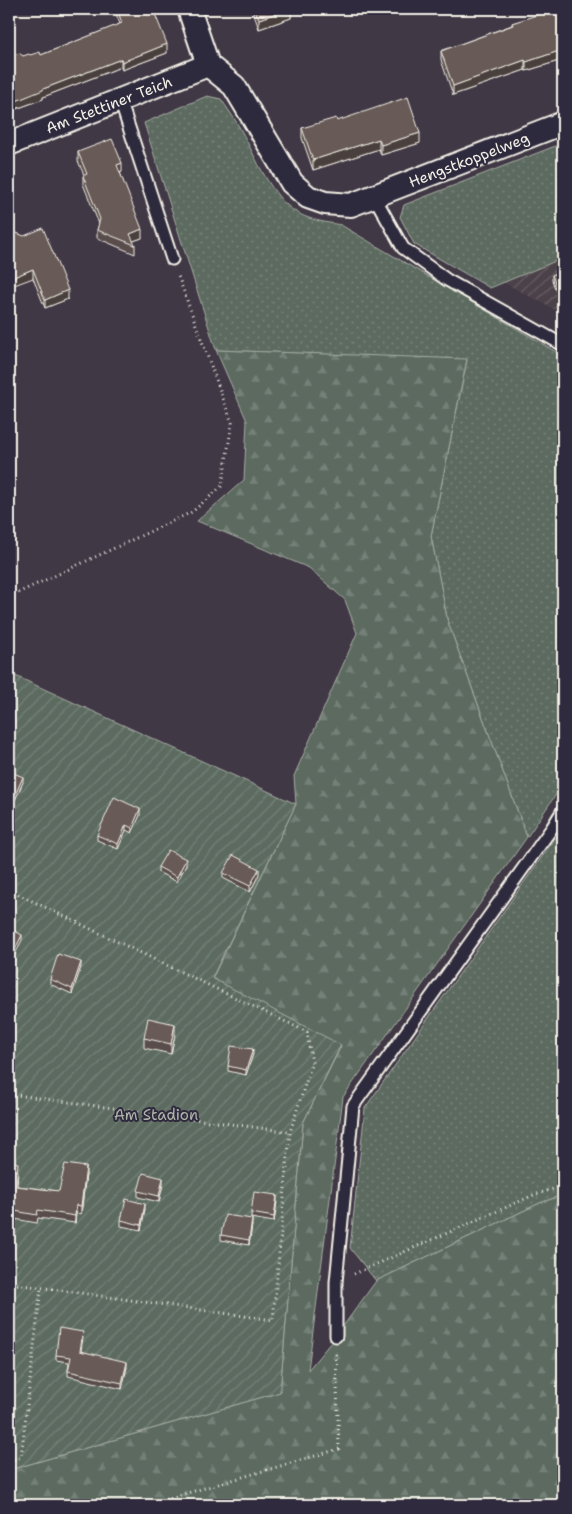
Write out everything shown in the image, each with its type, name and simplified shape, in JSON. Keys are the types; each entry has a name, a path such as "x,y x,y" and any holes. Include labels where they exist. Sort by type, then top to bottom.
{"street":[{"path":"189,9 208,65"},
{"name":"Am Stettiner Teich","path":"9,144 208,65"},
{"name":"Hengstkoppelweg","path":"208,65 234,86 292,183 308,197 325,203 351,205 563,123"}],"lane":[{"path":"120,100 172,259"},
{"path":"374,196 403,248 447,280 563,345"},
{"path":"336,1336 336,1282 352,1106 563,810"}],"path":[{"path":"9,597 192,512 222,486 232,423 172,259"},
{"path":"9,890 307,1032 312,1063 290,1132 274,1320 9,1284"},
{"path":"9,1094 290,1132"},
{"path":"336,1282 534,1195 563,1186"},
{"path":"9,1461 21,1457 41,1288"},
{"path":"146,1505 339,1449 336,1336"}],"shaded area":[{"path":"563,258 563,314 503,282"}],"green space":[{"path":"207,96 221,99 238,125 268,182 293,210 322,222 341,225 563,356 563,784 527,837 448,623 431,536 467,360 216,350 144,123"},
{"path":"563,143 563,258 490,288 414,244 400,217 404,205"},
{"path":"216,350 467,359 431,536 448,623 527,837 343,1097 308,1370 336,1336 376,1281 540,1203 563,1195 563,1505 9,1505 9,1470 280,1392 303,1123 341,1046 212,979 296,804 294,776 357,633 345,600 309,568 197,521 244,480 247,421"},
{"name":"Am Stadion","path":"9,673 296,804 212,978 341,1045 303,1123 280,1392 9,1470"},
{"path":"563,827 563,1195 540,1203 376,1281 350,1248 365,1108"}],"building":[{"path":"117,9 153,9 167,44 122,62 121,59 16,101 16,99 9,102 9,57 19,53 23,56 40,52 41,55 122,23"},
{"path":"255,9 289,9 259,19"},
{"path":"555,9 563,9 563,54 562,50 526,62 525,60 453,86 441,51 513,25 512,23"},
{"path":"408,97 420,133 381,145 379,139 313,160 302,128 336,118 337,121"},
{"path":"112,139 122,163 117,165 142,229 130,234 135,245 97,230 100,219 83,176 87,174 78,152"},
{"path":"43,228 68,290 45,300 33,269 9,279 9,230 24,236"},
{"path":"563,271 563,295 560,296 552,275"},
{"path":"9,771 23,777 15,795 9,792"},
{"path":"114,797 140,809 132,828 126,825 118,844 97,835"},
{"path":"168,850 186,859 177,877 158,867"},
{"path":"233,855 259,869 250,886 223,873"},
{"path":"9,928 22,935 9,962"},
{"path":"58,954 81,962 72,989 50,979"},
{"path":"148,1018 175,1024 171,1044 144,1038"},
{"path":"231,1046 253,1049 246,1070 228,1066"},
{"path":"9,1161 18,1163 16,1186 59,1191 65,1164 86,1167 81,1206 76,1205 75,1216 38,1210 37,1215 9,1210"},
{"path":"143,1173 163,1178 159,1196 138,1191"},
{"path":"254,1192 277,1195 274,1217 251,1213"},
{"path":"126,1199 145,1204 141,1225 121,1220"},
{"path":"225,1215 252,1219 249,1240 221,1235"},
{"path":"59,1328 83,1332 80,1351 127,1362 122,1383 68,1371 71,1357 56,1355"}]}
